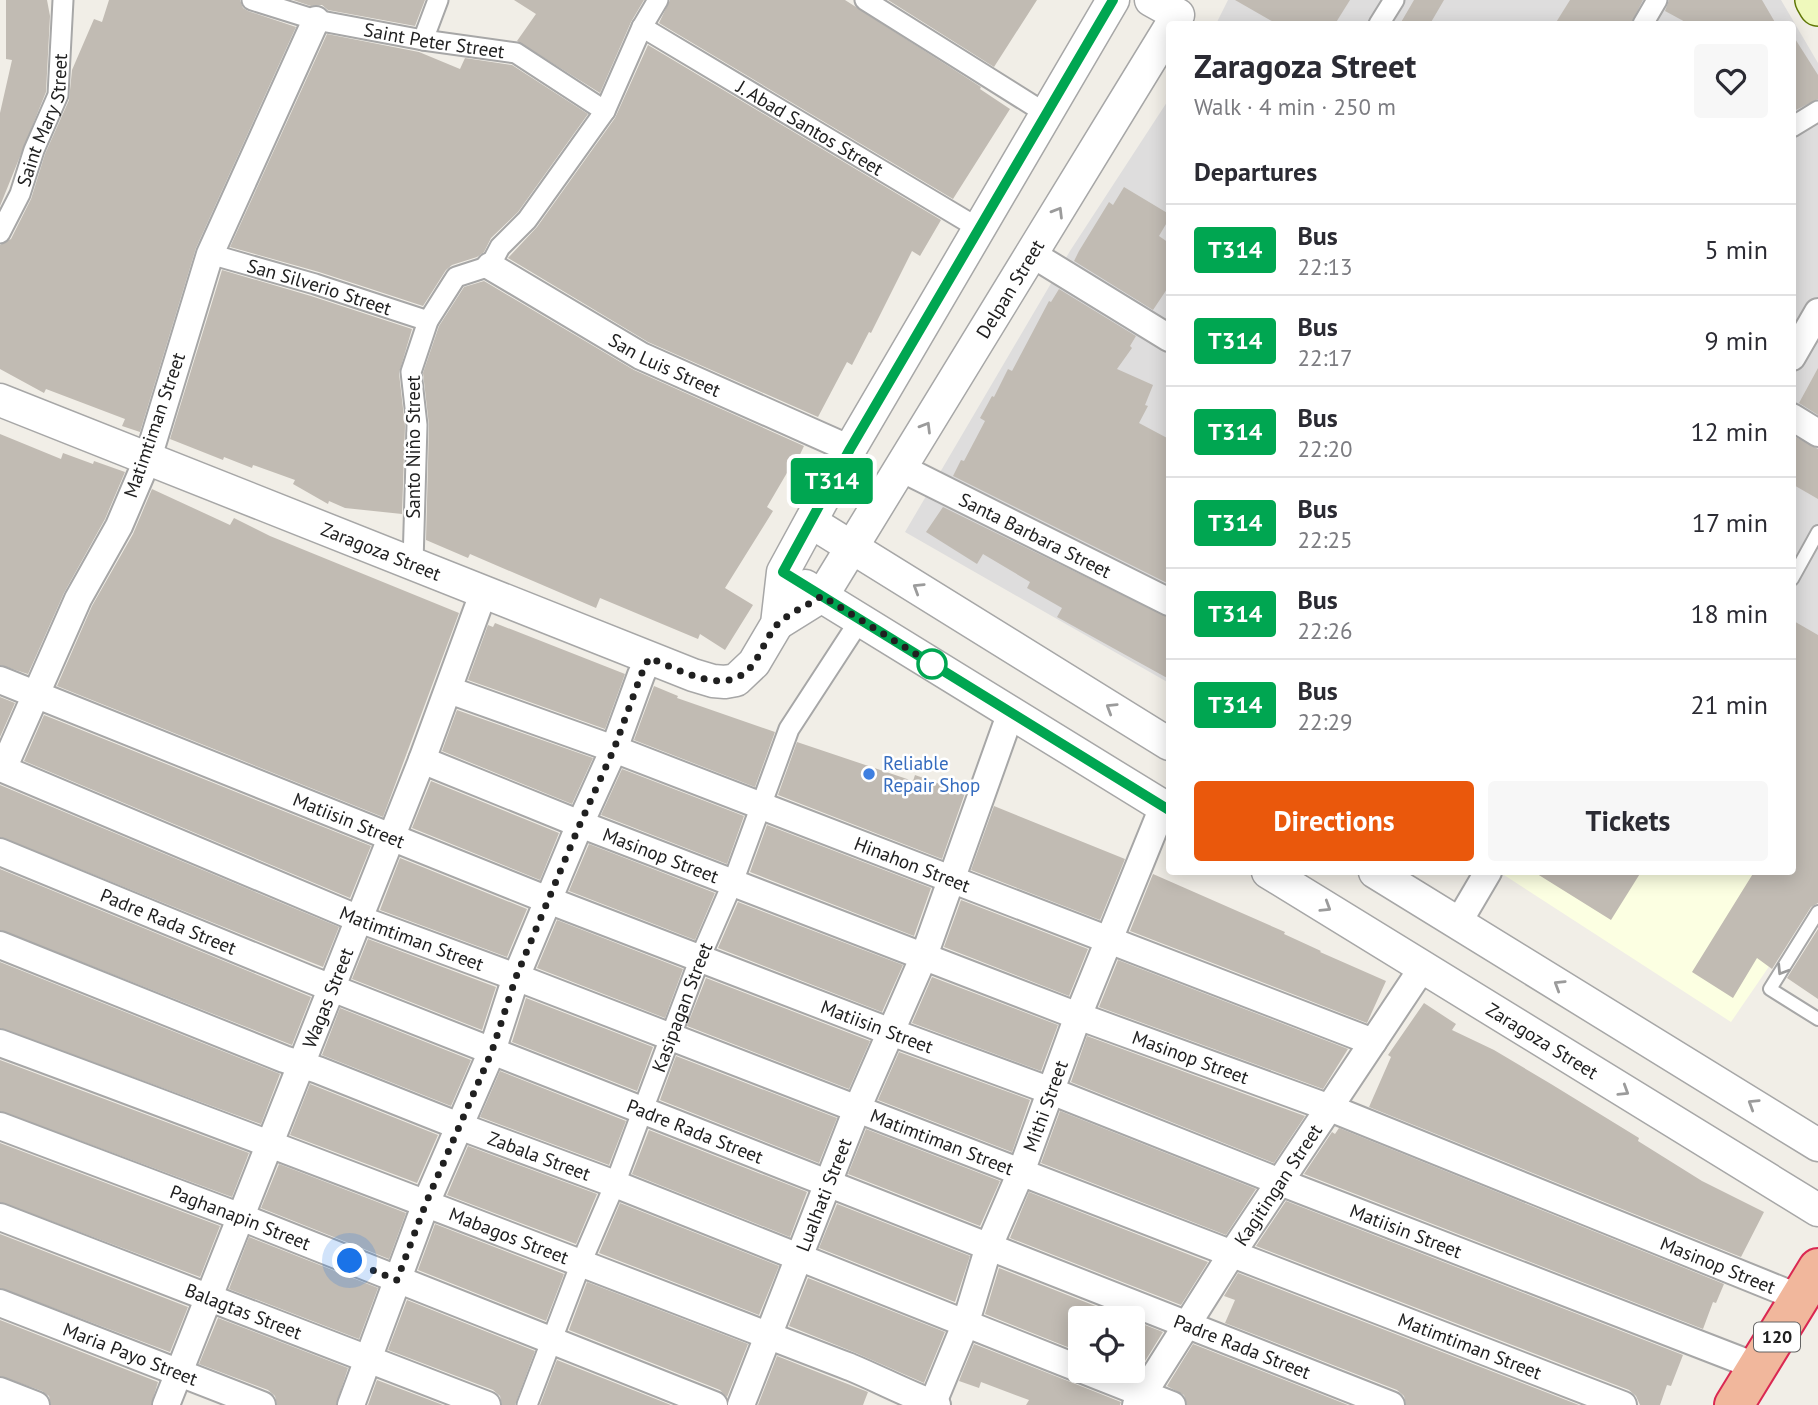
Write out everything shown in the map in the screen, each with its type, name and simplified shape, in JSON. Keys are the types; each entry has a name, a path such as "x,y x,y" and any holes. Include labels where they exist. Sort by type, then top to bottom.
{"highway":[{"name":"120","path":"1734,1405 1809,1283"}],"main road":[{"path":"1814,0 1818,7"}],"street":[{"name":"Saint Mary Street","path":"0,233 20,194 34,150 58,95 63,0"},
{"name":"Saint Peter Street","path":"252,0 316,20 423,40 516,53 605,111"},
{"path":"423,40 438,0"},
{"path":"490,266 500,247 527,220 605,111 642,27 658,0"},
{"path":"865,0 1045,113"},
{"path":"1113,0 850,449 811,522 1166,742"},
{"path":"1381,21 1394,0"},
{"path":"1645,21 1657,0"},
{"name":"Matimtiman Street","path":"316,20 210,254 148,458 119,526 78,599 3,769 359,919 516,977 1623,1405"},
{"name":"J. Abad Santos Street","path":"642,27 978,228"},
{"name":"Delpan Street","path":"852,548 1166,31"},
{"path":"1796,125 1818,111"},
{"name":"San Silverio Street","path":"210,254 315,284 428,321"},
{"path":"1032,254 1166,336"},
{"name":"Santo Niño Street","path":"413,563 417,425 411,372 428,321 456,277 490,266"},
{"name":"San Luis Street","path":"490,266 641,356 850,449"},
{"path":"1796,350 1818,312"},
{"name":"Zaragoza Street","path":"0,400 713,681 736,680 754,663 777,624 783,572 811,522"},
{"path":"1796,419 1818,433"},
{"name":"Santa Barbara Street","path":"901,468 1166,600"},
{"name":"Zaragoza Street","path":"777,624 822,596 852,548"},
{"path":"783,572 1166,809"},
{"name":"Wagas Street","path":"166,1405 392,838 484,591"},
{"name":"Kasipagan Street","path":"527,1405 733,882 789,729 860,620"},
{"name":"Masinop Street","path":"351,1405 426,1203 492,1051 516,977 614,749 649,658"},
{"name":"Matiisin Street","path":"0,680 548,900 1051,1091 1758,1367"},
{"name":"Hinahon Street","path":"449,690 614,749 1373,1042"},
{"name":"Lualhati Street","path":"741,1405 857,1109 924,956 1011,712"},
{"name":"Masinop Street","path":"422,760 580,824 1079,1016 1809,1283"},
{"name":"Mithi Street","path":"934,1404 965,1325 989,1246 1021,1172 1079,1016 1166,809"},
{"name":"Padre Rada Street","path":"0,852 332,988 1384,1404"},
{"name":"Zaragoza Street","path":"1273,875 1818,1210"},
{"path":"1380,875 1818,1146"},
{"path":"1458,923 1486,875"},
{"name":"Zabala Street","path":"0,945 300,1065 615,1184 1068,1365"},
{"name":"Kagitingan Street","path":"1140,1399 1231,1255 1423,967"},
{"name":"Mabagos Street","path":"0,1043 270,1142 768,1338 852,1368 934,1404"},
{"name":"Paghanapin Street","path":"0,1126 241,1217 714,1405"},
{"name":"Balagtas Street","path":"0,1217 487,1405"},
{"name":"Maria Payo Street","path":"0,1303 262,1405"},
{"name":"Zabala Street","path":"1107,1383 1140,1399 1172,1405"},
{"path":"0,1391 36,1405"}],"lane":[{"path":"1796,572 1818,532"},
{"path":"1818,912 1770,989 1818,1019"}],"shaded area":[{"path":"1228,0 1781,0 1793,21 1218,21"},
{"path":"1796,26 1818,63 1818,669 1796,655"},
{"path":"1166,104 1166,681 905,532 1070,251"},
{"path":"1504,875 1795,875 1818,895 1731,1022"}],"building":[{"path":"6,0 47,0 50,16 46,92 0,206 0,113 12,60 6,59"},
{"path":"109,0 240,0 243,8 248,11 296,27 196,248 140,432 122,426 125,419 46,389 44,393 0,369 0,245 11,239 31,199 45,154 69,100 72,70 94,19 102,22"},
{"path":"293,0 425,0 415,26 328,10 322,5 311,6"},
{"path":"514,0 644,0 631,22 600,93 517,41 536,14"},
{"path":"670,0 845,0 981,87 980,89 1010,109 953,199 659,23"},
{"path":"888,0 1037,0 994,67"},
{"path":"1235,0 1350,0 1337,21 1272,21"},
{"path":"1414,0 1444,0 1432,21 1402,21"},
{"path":"1570,0 1643,0 1632,21 1557,21"},
{"path":"1669,0 1762,0 1774,21 1683,21 1665,11"},
{"path":"327,34 419,52 460,69 465,58 512,65 588,114 518,212 491,238 484,252 446,270 423,306 319,272 230,247"},
{"path":"1796,40 1818,75 1818,99 1796,110"},
{"path":"648,45 941,220 920,256 912,251 871,333 869,332 852,365 847,362 818,417 648,342 508,258 537,227 615,118"},
{"path":"1124,187 1166,212 1166,224 1159,236 1166,241 1166,290 1153,310 1074,261 1109,202 1113,205"},
{"path":"222,270 412,329 399,373 405,426 402,514 345,508 329,501 328,504 293,484 295,480 253,465 252,468 224,457 223,460 170,439"},
{"path":"484,281 634,370 804,446 794,467 791,466 767,507 773,511 725,588 753,605 725,650 700,634 698,639 600,598 596,608 470,554 468,558 426,540 429,425 423,373 439,326 464,287"},
{"path":"1059,289 1136,336 1130,346 1132,348 1117,369 1153,385 1145,405 1148,406 1139,423 1166,437 1166,582 953,476 985,421 980,418 992,396 994,397 1008,369 1012,371 1049,301 1051,302"},
{"path":"1818,368 1818,415 1799,403"},
{"path":"0,434 61,459 63,453 125,472 105,519 64,593 28,674 0,665"},
{"path":"1796,437 1818,449 1818,499 1796,486"},
{"path":"152,489 230,525 234,518 270,536 459,613 383,817 57,686 92,606 133,534"},
{"path":"943,507 1166,617 1166,677 1057,617 1062,608 1027,588 1030,582 983,554 977,564 926,532"},
{"path":"1796,622 1818,635 1818,903 1811,907 1772,969 1757,958 1733,998 1692,972 1752,875 1796,875"},
{"path":"495,623 625,674 605,729 468,680 488,625 493,627"},
{"path":"654,686 678,696 677,698 775,732 755,787 634,740"},
{"path":"0,697 15,703 0,737"},
{"path":"457,710 593,758 572,804 442,751"},
{"path":"44,715 371,846 350,898 24,761"},
{"path":"797,742 913,781 915,775 965,793 942,859 778,795"},
{"path":"622,769 744,816 727,864 601,815"},
{"path":"431,781 559,833 540,880 412,828"},
{"path":"0,785 339,927 323,967 0,837"},
{"path":"994,806 1125,859 1100,920 971,870"},
{"path":"767,825 931,888 914,936 750,872"},
{"path":"589,844 715,893 695,940 569,891"},
{"path":"400,858 527,909 507,957 380,910"},
{"path":"0,869 311,997 292,1045 0,930"},
{"path":"1153,874 1285,932 1284,934 1320,952 1386,981 1367,1023 1130,931"},
{"path":"1539,875 1639,875 1611,920"},
{"path":"961,900 1088,949 1069,996 944,947"},
{"path":"738,902 903,965 882,1012 718,948"},
{"path":"557,920 683,969 665,1018 537,968"},
{"path":"1818,929 1818,999 1787,978"},
{"path":"368,939 496,987 482,1030 352,979"},
{"path":"1118,960 1348,1049 1323,1089 1099,1007"},
{"path":"0,962 280,1074 261,1124 0,1028"},
{"path":"932,977 1058,1025 1041,1071 912,1023"},
{"path":"706,978 870,1041 849,1089 687,1026"},
{"path":"526,998 653,1047 637,1091 512,1042"},
{"path":"1424,1003 1456,1024 1452,1030 1494,1050 1551,1084 1639,1138 1638,1141 1702,1181 1764,1212 1741,1257 1369,1107 1391,1057 1388,1055"},
{"path":"340,1008 471,1060 451,1106 322,1055"},
{"path":"1087,1036 1305,1116 1274,1163 1071,1082"},
{"path":"899,1052 1030,1100 1012,1152 878,1100"},
{"path":"676,1056 837,1118 819,1163 660,1100"},
{"path":"0,1060 249,1153 232,1197 0,1111"},
{"path":"500,1071 626,1121 609,1165 480,1117"},
{"path":"310,1084 438,1135 417,1183 290,1135"},
{"path":"1060,1111 1256,1189 1226,1235 1041,1163"},
{"path":"1339,1128 1724,1284 1716,1303 1713,1302 1703,1329 1304,1174 1332,1132 1335,1134"},
{"path":"866,1129 1000,1181 980,1226 848,1174"},
{"path":"649,1130 807,1192 790,1237 632,1174"},
{"path":"0,1143 220,1226 200,1277 0,1202"},
{"path":"468,1146 597,1194 576,1244 447,1195"},
{"path":"279,1164 406,1213 389,1259 261,1208"},
{"path":"1029,1192 1208,1262 1181,1305 1010,1238"},
{"path":"1286,1201 1683,1355 1671,1386 1667,1385 1660,1405 1640,1405 1629,1390 1256,1246"},
{"path":"620,1203 779,1266 759,1315 599,1253"},
{"path":"837,1204 970,1256 955,1302 819,1248"},
{"path":"435,1224 564,1274 546,1321 418,1270"},
{"path":"0,1234 188,1307 170,1352 0,1288"},
{"path":"249,1237 378,1288 359,1339 229,1289"},
{"path":"999,1268 1096,1306 1068,1306 1068,1347 985,1314"},
{"path":"1238,1273 1579,1405 1406,1405 1404,1396 1397,1390 1225,1323 1235,1300 1224,1296"},
{"path":"808,1278 945,1332 924,1383 789,1326"},
{"path":"587,1282 748,1344 727,1397 720,1390 569,1330"},
{"path":"407,1300 535,1351 515,1405 502,1405 500,1396 493,1390 388,1350"},
{"path":"218,1318 348,1368 336,1405 277,1405 275,1396 268,1390 199,1364"},
{"path":"0,1320 158,1382 151,1405 51,1405 49,1396 42,1391 0,1376"},
{"path":"1145,1325 1163,1332 1145,1361"},
{"path":"974,1344 1121,1402 1120,1405 1026,1405 1029,1400 981,1382 979,1388 959,1381"},
{"path":"1193,1344 1348,1405 1187,1405 1184,1395 1167,1386"},
{"path":"777,1356 868,1392 863,1405 758,1405"},
{"path":"557,1360 671,1405 540,1405"},
{"path":"377,1380 443,1405 368,1405"}],"bus line":[{"name":"T314","path":"1113,0 850,449 783,572 1166,808"}],"place":[{"name":"Reliable Repair Shop","path":"869,774"}],"route":[{"path":"350,1261 397,1280 426,1203 492,1051 516,977 614,749 649,658 713,681 736,680 754,663 777,624 822,596 932,664"}]}
